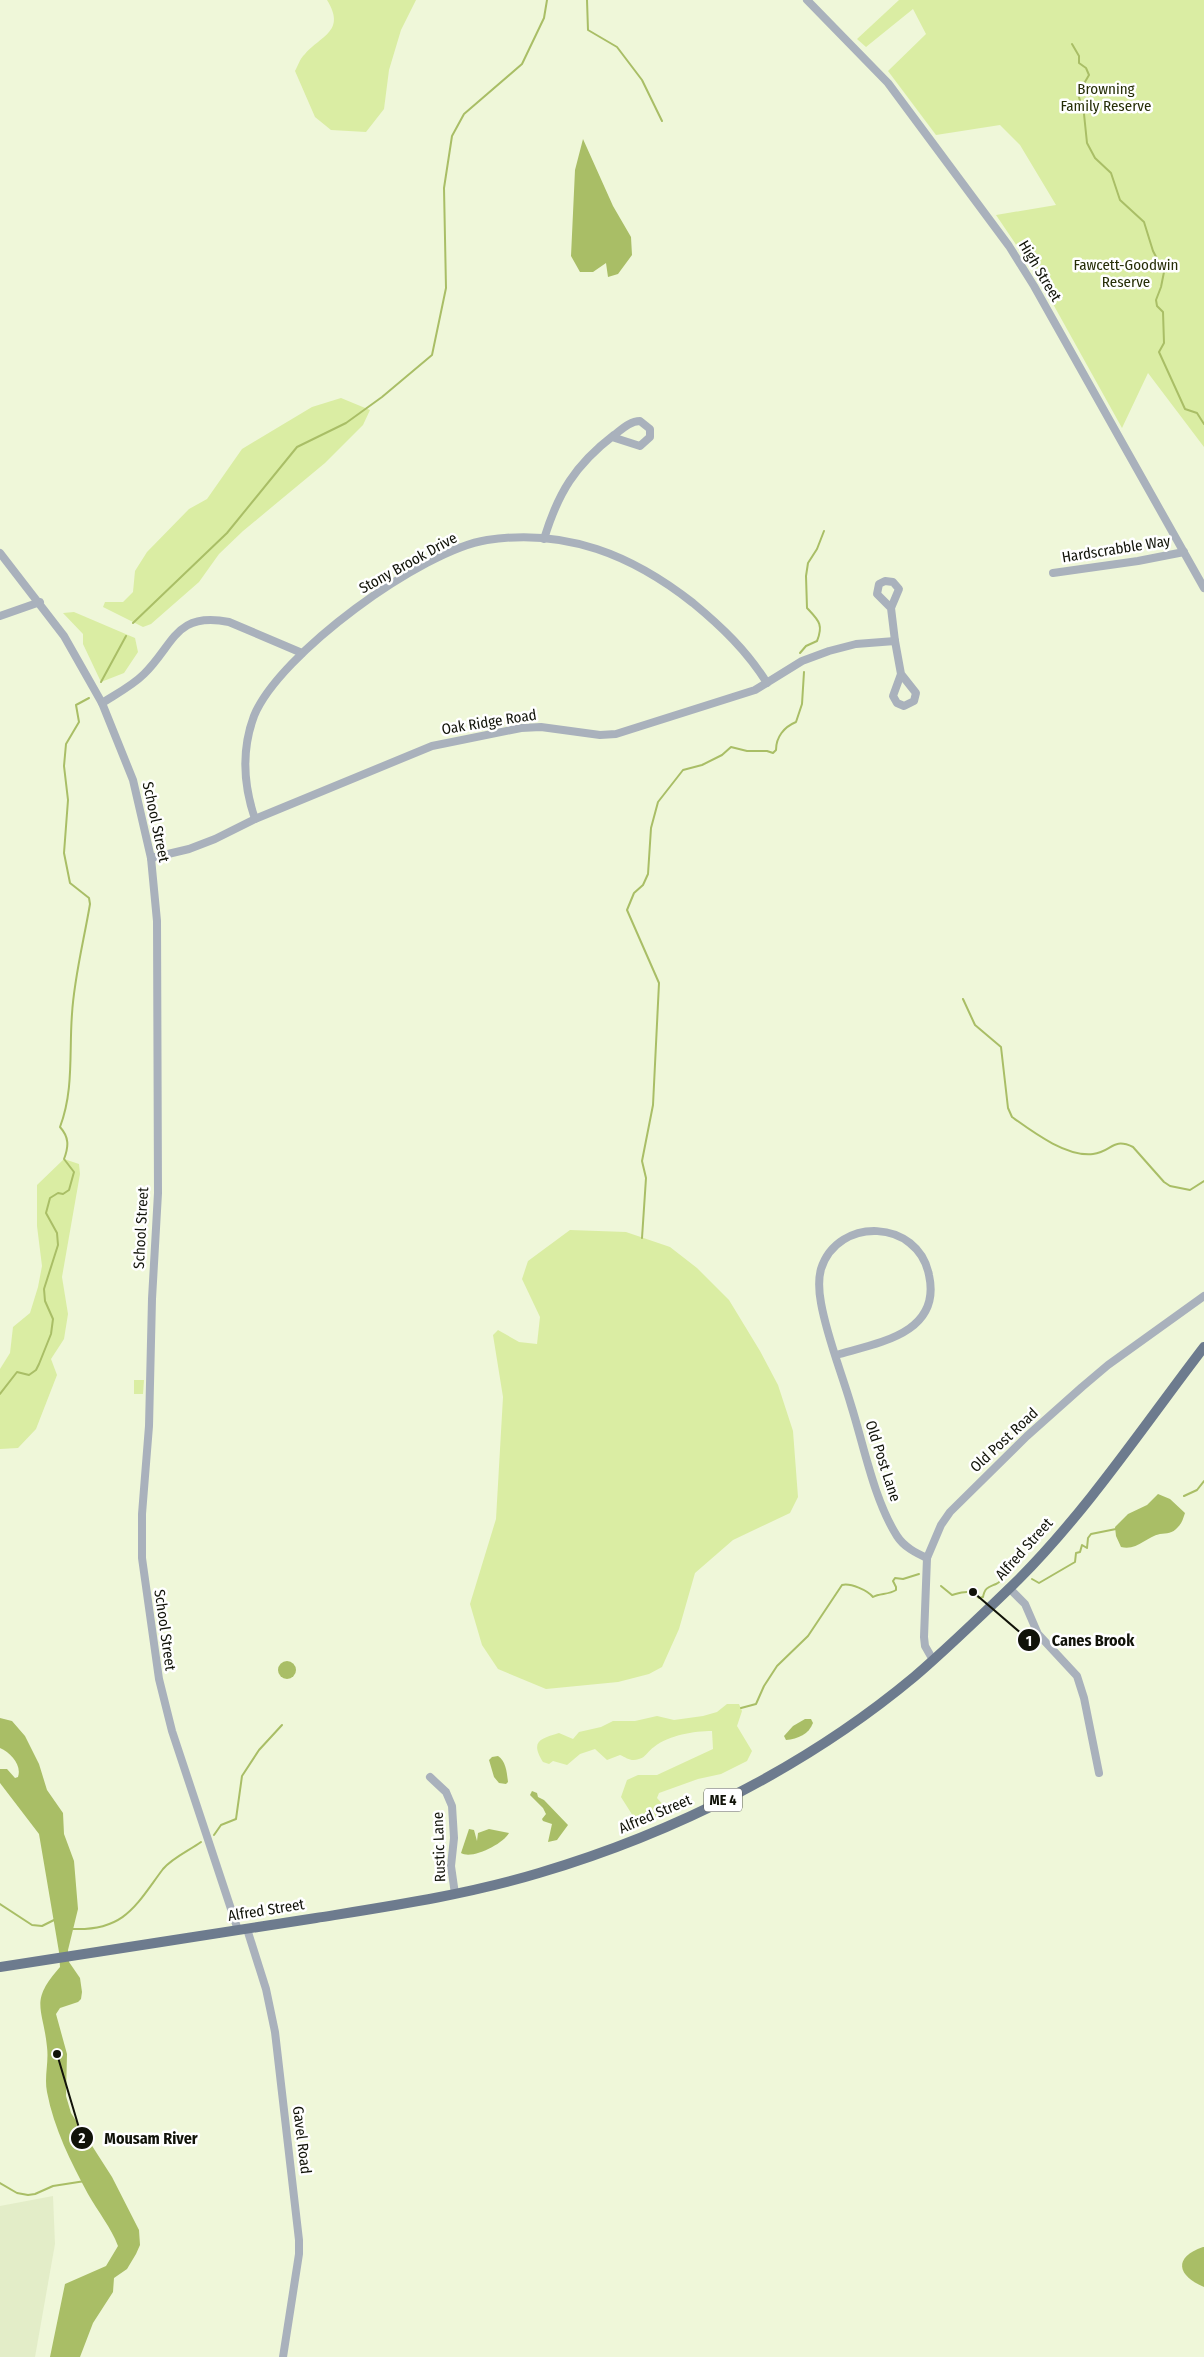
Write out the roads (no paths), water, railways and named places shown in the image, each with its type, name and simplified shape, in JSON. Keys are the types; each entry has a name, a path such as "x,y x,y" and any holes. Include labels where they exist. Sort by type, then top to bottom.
{"main road":[{"name":"Alfred Street","path":"0,1967 243,1930 455,1894 539,1874 660,1830 709,1807 767,1776 817,1746 864,1714 933,1660 1009,1588 1088,1499 1204,1346"}],"street":[{"name":"High Street","path":"807,0 884,77 1009,246 1204,588"},
{"path":"544,539 552,511 565,485 580,466 612,437 636,421 645,422 650,429 650,437 640,446 612,437"},
{"name":"Stony Brook Drive","path":"255,819 245,775 245,759 250,729 260,703 268,692 302,652 364,602 388,586 467,545 483,541 544,539 574,543 607,552 656,576 703,612 741,646 767,682"},
{"name":"Hardscrabble Way","path":"1053,573 1138,561 1184,552"},
{"name":"School Street","path":"0,553 40,602 80,661 102,703 134,780 151,858 157,921 158,1193 152,1299 149,1426 142,1514 142,1558 149,1617 161,1688 172,1731 243,1930"},
{"path":"0,616 40,602"},
{"path":"891,608 901,674"},
{"path":"102,703 134,683 145,673 171,639 182,628 199,621 218,620 230,622 302,652"},
{"name":"Oak Ridge Road","path":"151,858 189,849 255,819 432,746 521,728 542,727 600,735 616,734 690,709 740,695 767,682 802,661 829,651 856,644 895,641"},
{"name":"Old Post Lane","path":"836,1355 901,1335 914,1326 923,1314 930,1291 928,1268 916,1248 903,1238 879,1230 860,1232 835,1246 824,1262 819,1280 819,1290 836,1355 888,1520 903,1543 927,1558"},
{"name":"Old Post Road","path":"933,1660 925,1646 924,1637 927,1558 950,1512 1026,1436 1108,1365 1204,1296"},
{"path":"1009,1588 1024,1604 1038,1634 1077,1676 1084,1698 1099,1773"},
{"name":"Rustic Lane","path":"430,1777 446,1792 452,1806 454,1838 451,1866 455,1894"},
{"name":"Gavel Road","path":"243,1930 266,1989 275,2032 299,2240 299,2254 283,2357"}],"waterway":[{"path":"133,623 227,533 297,447 346,423 382,397 432,355 446,288 444,188 452,136 464,114 522,64 544,18 547,0"},
{"path":"587,0 588,30 617,47 642,80 662,121"},
{"path":"1072,44 1079,56 1079,63 1086,68 1089,75 1078,94 1084,114 1087,143 1095,158 1111,173 1120,200 1144,222 1153,251 1164,272 1156,300 1157,306 1163,312 1164,343 1159,352 1185,409 1197,413 1204,424"},
{"path":"800,653 806,646 817,641 820,630 819,623 807,608 806,576 808,563 817,549 824,531"},
{"path":"101,682 126,636"},
{"path":"642,1238 646,1178 642,1161 653,1105 659,983 627,910 634,893 643,885 648,874 651,828 658,802 683,770 702,765 722,755 731,747 747,751 767,751 773,753 776,750 777,741 782,733 796,722 802,704 804,672"},
{"path":"0,1394 17,1372 29,1375 36,1370 51,1334 53,1319 45,1301 44,1289 58,1245 57,1233 46,1213 50,1198 58,1193 63,1194 69,1190 74,1172 64,1159 67,1142 65,1134 60,1127 69,1085 75,987 90,904 89,898 70,883 64,853 68,800 64,766 66,744 79,722 76,705 89,698"},
{"path":"963,999 975,1025 1001,1047 1008,1108 1012,1117 1050,1142 1072,1152 1083,1154 1099,1153 1116,1144 1126,1144 1133,1147 1164,1182 1170,1186 1190,1190 1204,1181"},
{"path":"1184,1496 1197,1490 1204,1481"},
{"path":"1032,1579 1039,1583 1075,1562 1076,1553 1080,1552 1082,1545 1087,1548 1088,1538 1091,1534 1116,1529"},
{"path":"941,1586 952,1595 969,1592 979,1598 983,1597 988,1588 998,1583 1012,1571"},
{"path":"741,1708 756,1704 764,1686 777,1666 808,1636 842,1585 859,1588 873,1597 896,1590 893,1581 895,1578 903,1579 919,1574"},
{"path":"214,1835 221,1825 236,1819 242,1776 259,1750 282,1725"},
{"path":"73,1929 105,1926 117,1920 136,1904 167,1865 201,1842"},
{"path":"0,1904 32,1925 42,1926 54,1920"},
{"path":"0,2183 17,2193 28,2195 53,2186 85,2181"}],"place":[{"name":"Canes Brook","path":"973,1592"},
{"name":"Mousam River","path":"57,2054"}],"park label":[{"name":"Browning Family Reserve","path":"1106,98"},
{"name":"Fawcett-Goodwin Reserve","path":"1126,274"}]}
